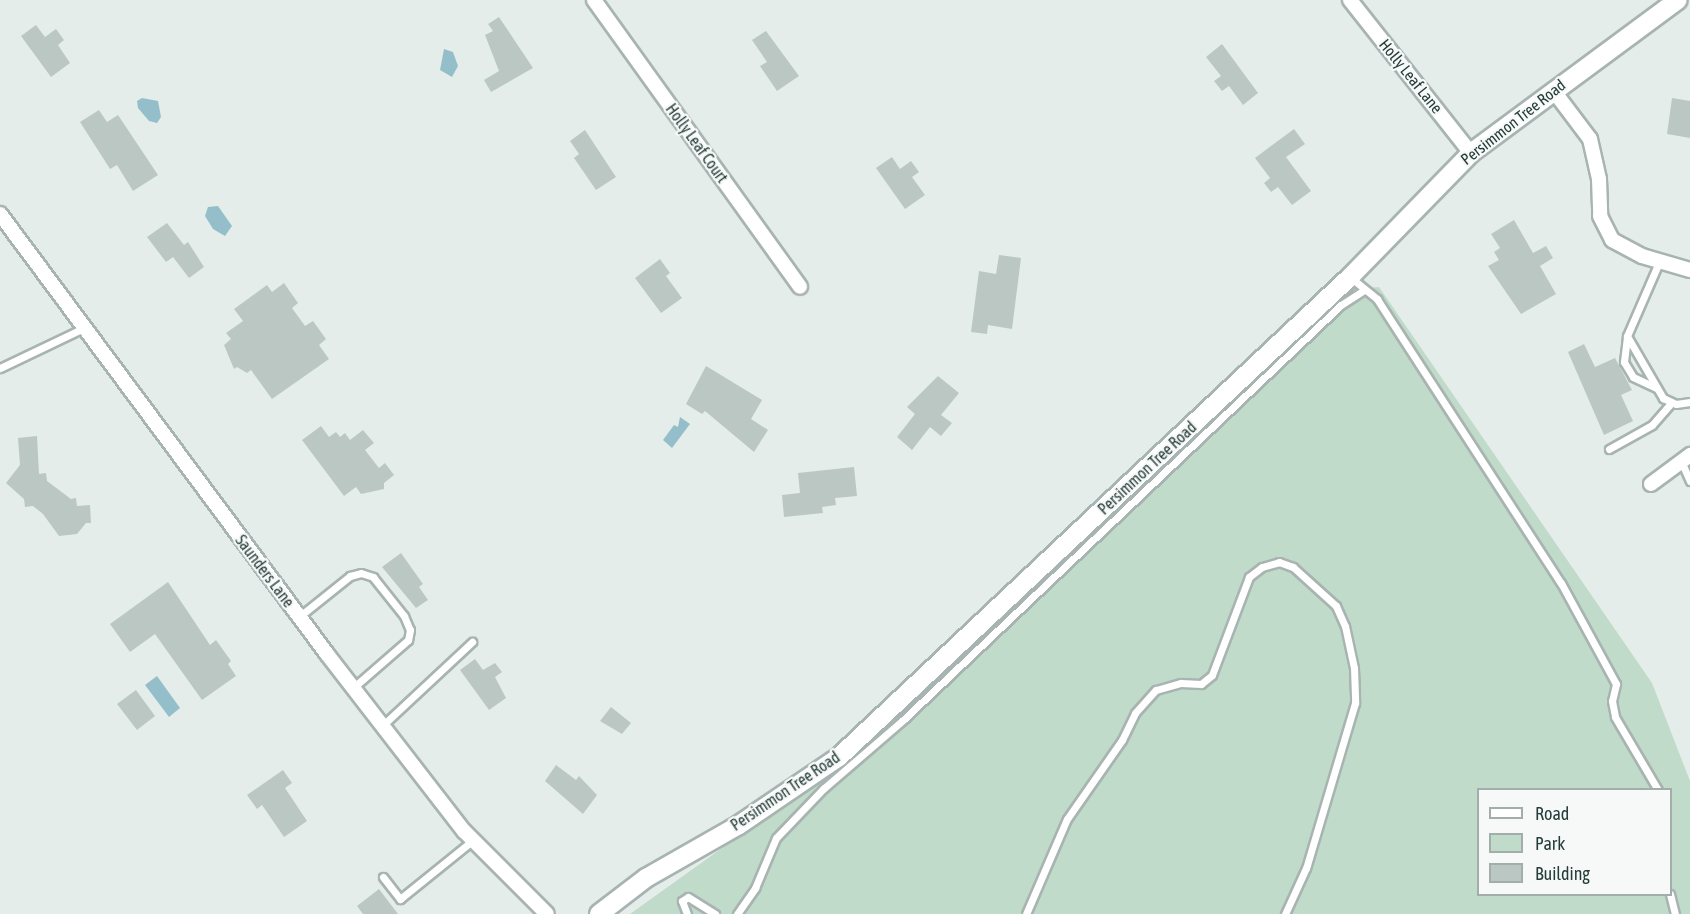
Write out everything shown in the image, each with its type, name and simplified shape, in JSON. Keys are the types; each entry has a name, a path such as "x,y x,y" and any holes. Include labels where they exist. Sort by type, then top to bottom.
{"main road":[{"name":"Persimmon Tree Road","path":"599,914 646,878 739,825 838,757 1350,277 1471,153 1553,90 1678,0"}],"street":[{"name":"Holly Leaf Court","path":"594,0 800,287"},
{"name":"Holly Leaf Lane","path":"1350,0 1471,153"},
{"path":"1553,90 1590,139 1599,179 1600,216 1612,240 1660,260 1687,264"},
{"name":"Saunders Lane","path":"0,214 300,616 472,841 547,914"},
{"path":"1651,484 1685,458"}],"lane":[{"path":"1657,388 1633,377 1624,362 1627,336 1660,260"},
{"path":"1350,277 1377,299 1593,636 1616,684 1612,701 1615,717 1657,788"},
{"path":"737,914 755,888 777,838 824,788 903,720 1341,305 1364,290"},
{"path":"0,368 84,328"},
{"path":"1627,336 1663,398 1672,402 1690,402"},
{"path":"1609,449 1652,425 1672,402"},
{"path":"1685,458 1690,481"},
{"path":"1026,914 1067,819 1122,741 1135,713 1156,690 1181,683 1201,684 1212,675 1249,577 1262,567 1279,562 1293,567 1336,606 1347,637 1355,703 1306,868 1285,914"},
{"path":"300,616 350,576 361,573 373,577 404,616 410,630 408,640 354,687"},
{"path":"383,725 472,642"},
{"path":"383,877 400,899 472,841"},
{"path":"1670,896 1675,914"},
{"path":"687,914 682,901 688,897 715,914"}],"green space":[{"path":"1379,287 1652,683 1690,781 1690,914 630,914 848,758 1344,290"}],"water":[{"path":"444,49 453,52 458,66 452,77 440,70"},
{"path":"142,98 158,101 161,117 157,123 149,121 138,108 137,101"},
{"path":"218,206 232,226 225,236 213,229 205,216 208,207"},
{"path":"680,417 690,424 672,448 663,440 674,425 678,427"},
{"path":"157,676 180,708 169,717 145,685"}],"building":[{"path":"499,17 533,68 491,92 484,80 499,71 485,35 493,31 488,24"},
{"path":"36,25 45,37 56,29 64,40 58,45 70,63 51,77 21,36"},
{"path":"766,31 799,76 777,91 760,66 767,62 752,40"},
{"path":"1222,44 1258,93 1243,105 1229,86 1222,91 1214,81 1221,76 1206,57"},
{"path":"1672,98 1690,101 1690,138 1667,134"},
{"path":"99,110 107,122 118,115 158,175 133,191 117,165 110,169 80,122"},
{"path":"1294,129 1305,144 1286,157 1311,191 1292,205 1278,187 1271,192 1264,183 1270,178 1255,158"},
{"path":"585,130 616,177 596,190 574,158 579,154 570,141"},
{"path":"892,157 900,169 911,161 919,172 912,177 925,195 905,209 876,168"},
{"path":"1514,220 1533,253 1546,246 1553,258 1540,266 1556,294 1521,314 1488,266 1499,260 1494,252 1500,248 1491,234"},
{"path":"167,223 184,245 188,242 204,267 189,278 173,257 166,262 147,237"},
{"path":"999,255 1021,258 1012,329 988,325 987,334 971,332 979,271 996,274"},
{"path":"660,259 670,273 666,276 682,298 661,313 635,278"},
{"path":"284,283 298,303 292,308 305,326 313,321 326,339 319,345 329,359 272,399 251,370 247,373 237,367 234,369 224,345 231,339 226,333 243,321 234,309 267,285 272,292"},
{"path":"1584,344 1595,367 1615,358 1632,390 1621,395 1633,421 1604,435 1568,352"},
{"path":"706,366 762,400 751,419 768,430 754,452 705,411 702,414 686,404"},
{"path":"938,376 959,393 941,415 952,423 941,436 930,427 912,450 897,437 915,414 907,407"},
{"path":"321,426 329,437 336,432 340,437 345,433 350,440 363,430 374,443 365,450 379,468 385,463 394,475 384,483 384,489 361,494 356,487 344,496 302,440"},
{"path":"37,436 39,474 46,473 47,481 71,499 76,498 77,506 90,505 91,523 86,523 77,534 59,536 43,514 33,506 25,507 24,499 6,483 20,465 18,438"},
{"path":"854,467 857,496 835,498 836,505 822,507 823,513 784,517 782,495 800,493 798,473"},
{"path":"401,553 423,584 419,587 428,600 416,608 382,567"},
{"path":"168,582 210,645 216,640 231,661 228,664 236,676 202,700 155,634 130,652 110,624"},
{"path":"475,659 483,670 495,663 502,672 495,677 506,698 489,710 460,670"},
{"path":"136,690 155,716 137,730 117,704"},
{"path":"611,707 631,723 622,734 600,721"},
{"path":"556,765 576,780 579,776 597,795 583,814 545,781"},
{"path":"283,770 292,783 285,788 307,821 284,837 262,805 257,809 247,795"},
{"path":"379,889 398,914 363,914 357,906"}]}
